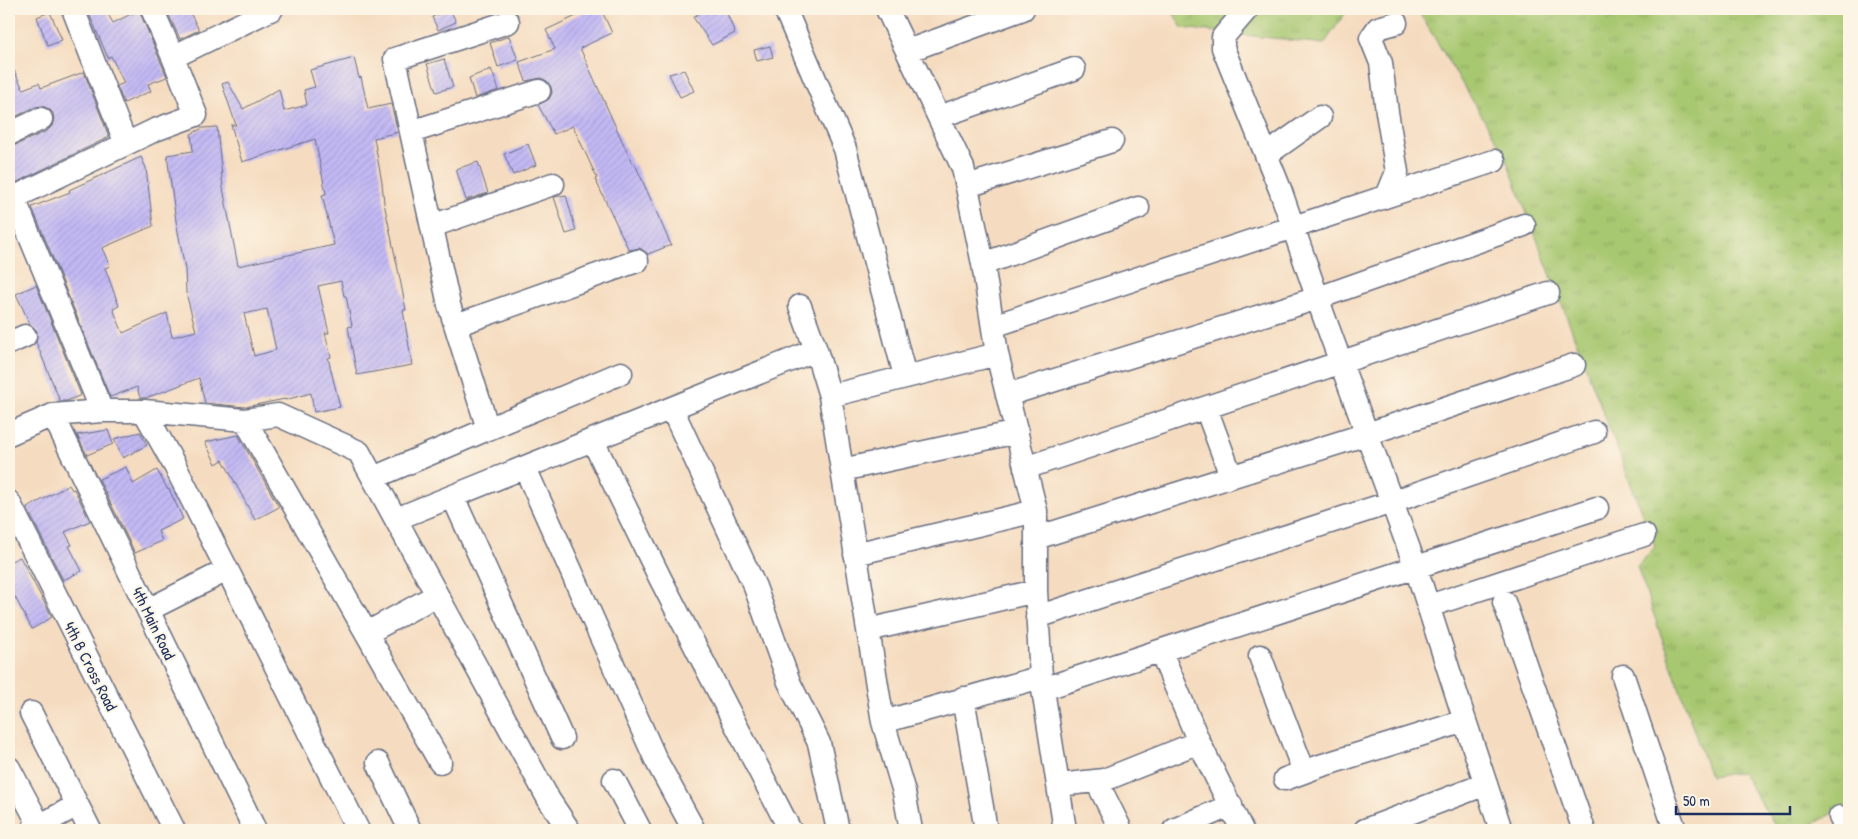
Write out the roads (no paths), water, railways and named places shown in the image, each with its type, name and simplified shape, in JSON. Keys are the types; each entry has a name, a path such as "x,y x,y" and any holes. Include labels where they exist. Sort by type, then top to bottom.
{"street":[{"path":"73,9 126,144"},
{"path":"102,411 12,199 154,130 196,115 152,9"},
{"path":"173,57 272,9"},
{"path":"785,9 845,149 904,376"},
{"path":"887,9 963,168 967,186 983,264 997,354 1036,511 1036,591 1042,683 1065,830"},
{"path":"907,50 1022,9"},
{"path":"1247,9 1223,37 1223,48 1293,227 1416,568 1501,830"},
{"path":"488,428 449,305 395,59 508,22"},
{"path":"1387,196 1397,172 1381,63 1371,38 1378,28 1396,23"},
{"path":"939,117 1074,69"},
{"path":"411,132 539,91"},
{"path":"1266,155 1320,117"},
{"path":"9,134 41,120"},
{"path":"967,186 1112,140"},
{"path":"993,326 1494,161"},
{"path":"432,226 553,184"},
{"path":"983,264 1138,208"},
{"path":"1007,395 1318,298 1524,225"},
{"path":"456,325 637,261"},
{"path":"1026,468 1548,293"},
{"path":"800,306 830,396 883,722 904,792 911,830"},
{"path":"396,519 816,350"},
{"path":"830,396 997,354"},
{"path":"1036,538 1367,434 1574,365"},
{"path":"373,478 620,373"},
{"path":"1206,408 1231,476"},
{"path":"672,409 755,587 790,682 818,743 838,830"},
{"path":"9,434 53,415 102,411 192,414 245,420 278,415 359,452 549,800 569,830"},
{"path":"144,411 175,466 358,830"},
{"name":"4th Main Road","path":"53,415 256,830"},
{"path":"245,420 440,762"},
{"path":"842,470 1017,432"},
{"path":"1037,617 1392,502 1594,432"},
{"path":"593,441 664,587 790,830"},
{"path":"525,468 656,760 694,830"},
{"path":"453,496 562,738"},
{"name":"4th B Cross Road","path":"9,502 174,830"},
{"path":"883,722 963,698 1042,683 1161,652 1597,508"},
{"path":"856,554 1036,511"},
{"path":"1429,606 1644,535"},
{"path":"148,610 228,570"},
{"path":"868,630 1036,591"},
{"path":"367,633 437,595"},
{"path":"1504,602 1584,830"},
{"path":"1161,652 1199,742 1242,830"},
{"path":"1260,656 1295,776 1465,721"},
{"path":"1623,676 1675,830"},
{"path":"963,698 986,830"},
{"path":"31,713 90,830"},
{"path":"1059,785 1097,782 1199,742"},
{"path":"378,763 410,830"},
{"path":"9,768 38,829 76,805"},
{"path":"614,780 640,830"},
{"path":"1097,782 1121,830"},
{"path":"1365,830 1486,784"},
{"path":"1174,830 1231,805"}]}
